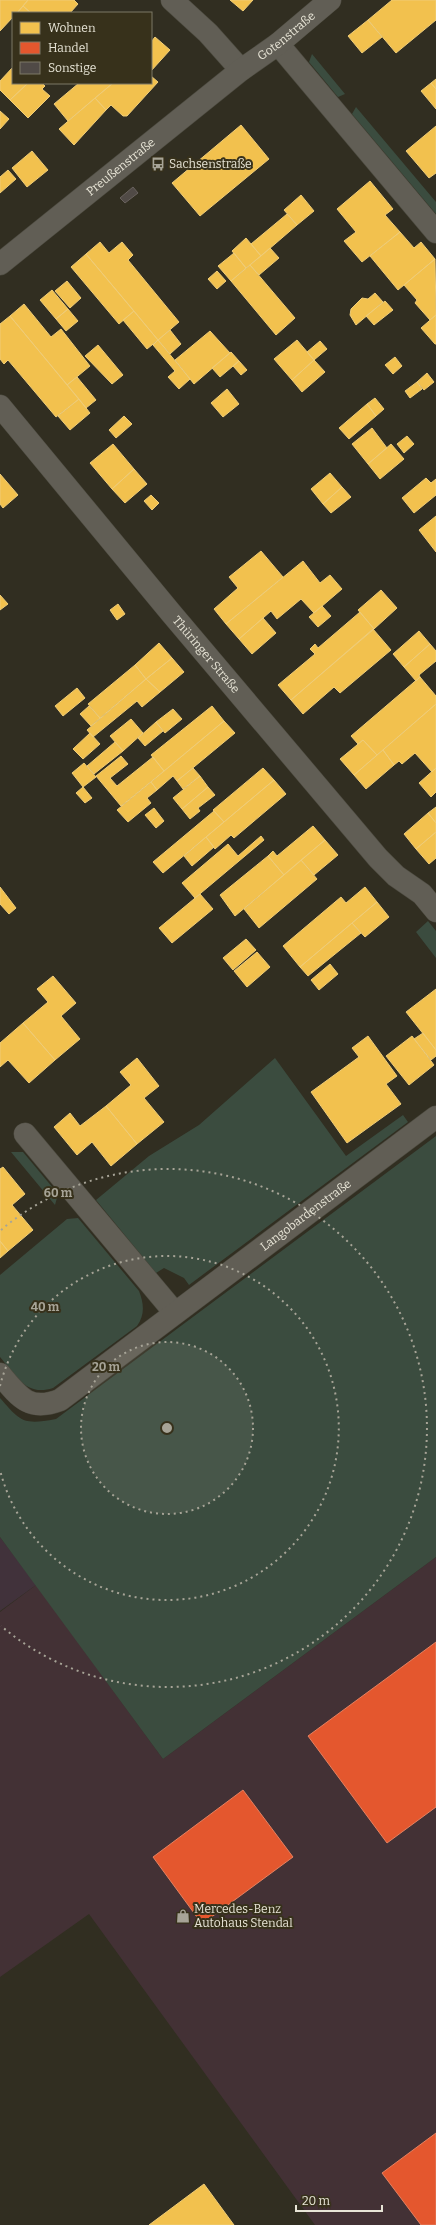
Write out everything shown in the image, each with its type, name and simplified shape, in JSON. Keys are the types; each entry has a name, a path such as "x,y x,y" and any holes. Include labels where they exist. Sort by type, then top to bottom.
{"street":[{"path":"172,0 208,33 241,70"},
{"name":"Gotenstraße","path":"241,70 278,44 330,0"},
{"path":"278,44 436,232"},
{"name":"Preußenstraße","path":"0,264 241,70"},
{"name":"Thüringer Straße","path":"0,406 176,619 378,858 396,876 422,894 436,911"},
{"name":"Langobardenstraße","path":"0,1374 15,1392 29,1404 46,1406 60,1400 436,1118"},
{"path":"25,1134 175,1313"}],"shaded area":[{"path":"0,1537 36,1585 0,1611"},
{"path":"436,1557 436,2225 315,2225 89,1914 0,1977 0,1612 36,1585 163,1759"}],"green space":[{"path":"312,54 345,94 338,97 309,62"},
{"path":"356,107 436,202 436,214 352,114"},
{"path":"428,921 436,931 436,958 416,932"},
{"path":"275,1058 346,1156 403,1115 408,1122 189,1285 184,1278 164,1268 156,1273 96,1200 149,1156 199,1125"},
{"path":"436,1136 436,1557 163,1759 0,1537 0,1398 18,1417 24,1420 36,1422 56,1419"},
{"path":"11,1152 23,1152 58,1194 55,1205"},
{"path":"78,1218 139,1291 143,1305 140,1322 137,1326 53,1388 44,1390 35,1389 22,1383 0,1357 0,1275 67,1219"}],"building: Wohnen":[{"path":"0,0 28,0 18,12 12,12 12,18 0,31"},
{"path":"28,0 74,0 78,4 71,12 30,12 23,6"},
{"path":"230,0 253,0 243,11"},
{"path":"392,0 436,0 436,20 396,53 368,20"},
{"path":"23,6 30,12 18,12"},
{"path":"368,20 382,37 362,53 348,36"},
{"path":"155,37 170,50 152,70 152,41"},
{"path":"12,68 12,84 27,84 10,100 0,90 0,81"},
{"path":"152,77 158,82 127,116 123,116 111,105 106,110 95,98 112,84 152,84"},
{"path":"436,79 436,89 431,83"},
{"path":"431,83 436,89 436,109 421,91"},
{"path":"27,84 43,84 45,86 42,89 50,96 28,118 10,100"},
{"path":"78,84 112,84 68,121 54,104"},
{"path":"95,98 106,110 74,145 59,129"},
{"path":"0,111 9,119 0,129"},
{"path":"241,125 269,159 200,216 172,183"},
{"path":"436,126 436,173 429,178 406,151"},
{"path":"32,151 48,170 27,187 12,168"},
{"path":"8,170 16,179 0,193 0,177"},
{"path":"370,181 393,209 385,215 400,232 362,262 344,241 356,232 337,209"},
{"path":"301,195 314,211 297,225 284,210"},
{"path":"287,214 297,225 261,256 251,244"},
{"path":"400,232 414,248 421,242 435,259 398,290 370,256"},
{"path":"246,238 261,256 246,268 232,251"},
{"path":"100,242 109,253 122,242 133,255 128,260 179,322 158,340 86,254"},
{"path":"270,248 279,258 259,275 250,265"},
{"path":"234,253 246,268 231,281 218,266"},
{"path":"86,254 134,311 119,324 71,267"},
{"path":"435,259 436,315 430,320 415,303 417,300 404,285"},
{"path":"250,265 295,318 276,335 231,281"},
{"path":"217,271 226,281 217,289 208,279"},
{"path":"67,281 81,298 70,308 55,291"},
{"path":"52,290 68,309 56,319 40,300"},
{"path":"375,293 383,302 356,325 350,315 351,309 362,298 368,299"},
{"path":"385,301 393,310 374,325 366,316"},
{"path":"24,304 51,337 61,329 90,366 67,385 10,316"},
{"path":"68,309 78,321 66,331 56,319"},
{"path":"134,311 158,340 147,349 123,320"},
{"path":"436,315 436,344 435,344 421,328"},
{"path":"10,316 79,399 56,417 8,360 4,364 0,359 0,324"},
{"path":"170,330 181,344 170,354 158,340"},
{"path":"210,331 230,353 194,384 175,360"},
{"path":"158,340 190,379 179,389 168,377 175,371 153,345"},
{"path":"297,340 314,360 292,380 274,359"},
{"path":"320,341 327,349 314,360 307,352"},
{"path":"98,345 123,375 112,384 85,356"},
{"path":"231,352 239,361 220,377 212,368"},
{"path":"395,357 402,366 393,374 385,365"},
{"path":"314,360 325,372 302,392 292,380"},
{"path":"239,361 247,370 241,375 233,366"},
{"path":"427,373 434,382 424,390 417,382"},
{"path":"77,377 96,400 86,408 67,385"},
{"path":"417,382 422,389 410,398 405,391"},
{"path":"227,389 239,404 223,417 211,403"},
{"path":"375,398 384,409 376,416 367,404"},
{"path":"79,399 90,413 70,430 58,416"},
{"path":"367,404 376,416 349,439 339,428"},
{"path":"124,416 132,424 116,438 109,430"},
{"path":"372,428 387,448 368,464 352,444"},
{"path":"407,436 414,444 404,453 397,444"},
{"path":"113,444 134,469 112,489 90,463"},
{"path":"391,444 404,459 380,479 368,464"},
{"path":"134,469 147,484 125,503 112,489"},
{"path":"330,473 342,487 323,504 311,489"},
{"path":"0,474 18,495 3,508 0,504"},
{"path":"426,478 431,483 436,479 436,495 414,513 402,498"},
{"path":"342,487 351,497 331,513 323,504"},
{"path":"151,495 159,503 152,510 144,501"},
{"path":"436,516 436,552 419,530"},
{"path":"261,551 283,577 226,624 214,609 238,588 229,577"},
{"path":"303,561 320,583 330,575 342,589 314,613 301,599 277,619 271,611 239,639 226,624"},
{"path":"381,590 397,608 374,629 358,610"},
{"path":"0,595 8,604 0,610"},
{"path":"118,604 125,614 117,620 110,610"},
{"path":"322,606 331,616 318,627 309,617"},
{"path":"360,612 374,629 291,700 278,685 315,654 310,649 315,644 318,648"},
{"path":"263,618 276,633 252,654 239,639"},
{"path":"373,629 391,650 340,693 334,687 303,714 291,700"},
{"path":"419,631 430,644 404,667 393,654"},
{"path":"159,643 172,658 146,679 135,665"},
{"path":"430,644 436,651 436,661 419,675 420,677 416,681 404,667"},
{"path":"172,658 184,672 160,692 146,679"},
{"path":"135,665 146,679 100,718 88,704"},
{"path":"420,677 436,696 436,704 377,755 363,740 358,744 351,736"},
{"path":"146,679 160,692 142,707 137,701 93,737 87,730"},
{"path":"77,688 85,698 63,716 55,706"},
{"path":"436,704 436,768 432,772 415,753 402,764 399,761 394,765 383,750"},
{"path":"89,706 100,718 91,726 80,714"},
{"path":"212,706 224,721 164,771 151,755"},
{"path":"173,709 182,719 165,733 156,722"},
{"path":"131,719 143,733 123,751 110,736"},
{"path":"224,721 235,733 177,781 173,776 157,790 151,782"},
{"path":"156,722 163,731 145,746 138,738"},
{"path":"90,733 100,744 83,759 73,749"},
{"path":"363,740 377,755 354,775 340,759"},
{"path":"115,742 123,751 94,774 87,766"},
{"path":"383,750 394,765 366,789 354,775"},
{"path":"121,756 128,764 110,778 117,786 153,757 164,771 121,806 96,776"},
{"path":"84,763 96,777 83,787 72,773"},
{"path":"193,768 200,776 183,789 177,781"},
{"path":"263,768 274,780 224,822 213,810"},
{"path":"436,768 436,792 431,797 419,783"},
{"path":"200,776 208,787 182,809 173,798"},
{"path":"274,780 286,794 234,838 231,835 215,849 206,837"},
{"path":"151,782 157,790 147,798 151,803 128,822 117,810"},
{"path":"83,787 92,798 85,803 76,793"},
{"path":"208,787 215,795 198,808 200,811 190,819 182,809"},
{"path":"436,807 436,823 428,813"},
{"path":"154,808 164,821 156,828 145,815"},
{"path":"214,811 224,822 163,873 153,862"},
{"path":"428,813 436,823 436,832 416,849 404,834"},
{"path":"313,826 325,840 284,875 268,856 273,851 277,856"},
{"path":"436,832 436,858 429,864 416,849"},
{"path":"261,836 264,840 195,898 182,883 228,844 238,856"},
{"path":"206,837 214,847 192,866 184,856"},
{"path":"325,840 338,855 314,875 301,860"},
{"path":"268,856 284,875 235,916 220,895"},
{"path":"301,860 317,879 259,928 244,909"},
{"path":"0,887 16,908 9,914 0,904"},
{"path":"365,887 377,902 300,967 283,946 341,897 346,903"},
{"path":"200,894 213,909 172,943 159,928"},
{"path":"377,902 389,917 365,937 352,923"},
{"path":"352,923 361,933 308,976 300,967"},
{"path":"246,939 256,950 233,970 223,958"},
{"path":"257,952 270,967 247,987 234,971"},
{"path":"330,964 338,974 319,990 311,980"},
{"path":"53,976 76,1003 61,1016 80,1039 55,1060 23,1023 48,1002 37,989"},
{"path":"436,989 436,1050 406,1012"},
{"path":"23,1023 55,1060 29,1083 8,1060 0,1067 0,1043"},
{"path":"423,1033 436,1050 436,1056 431,1060 414,1039"},
{"path":"368,1036 397,1076 386,1084 401,1104 347,1143 311,1092 359,1057 352,1048"},
{"path":"412,1036 434,1065 409,1085 386,1056"},
{"path":"137,1058 159,1086 144,1098 164,1122 137,1144 106,1106 131,1085 120,1072"},
{"path":"106,1106 137,1144 111,1166 92,1142 77,1155 54,1127 70,1113 80,1126"},
{"path":"3,1167 25,1194 12,1205 33,1230 8,1251 0,1241 0,1169"},
{"path":"0,1241 8,1251 0,1258"},
{"path":"204,2184 234,2225 149,2225"}],"building: Handel":[{"path":"436,1642 436,1807 387,1843 308,1736"},
{"path":"243,1790 293,1857 202,1924 153,1857"},
{"path":"436,2133 436,2225 421,2225 382,2173"}],"building: Sonstige":[{"path":"133,187 138,193 125,203 120,198"}],"place":[{"name":"Sachsenstraße","path":"158,164"},
{"name":"Mercedes-Benz Autohaus Stendal","path":"183,1916"}]}
